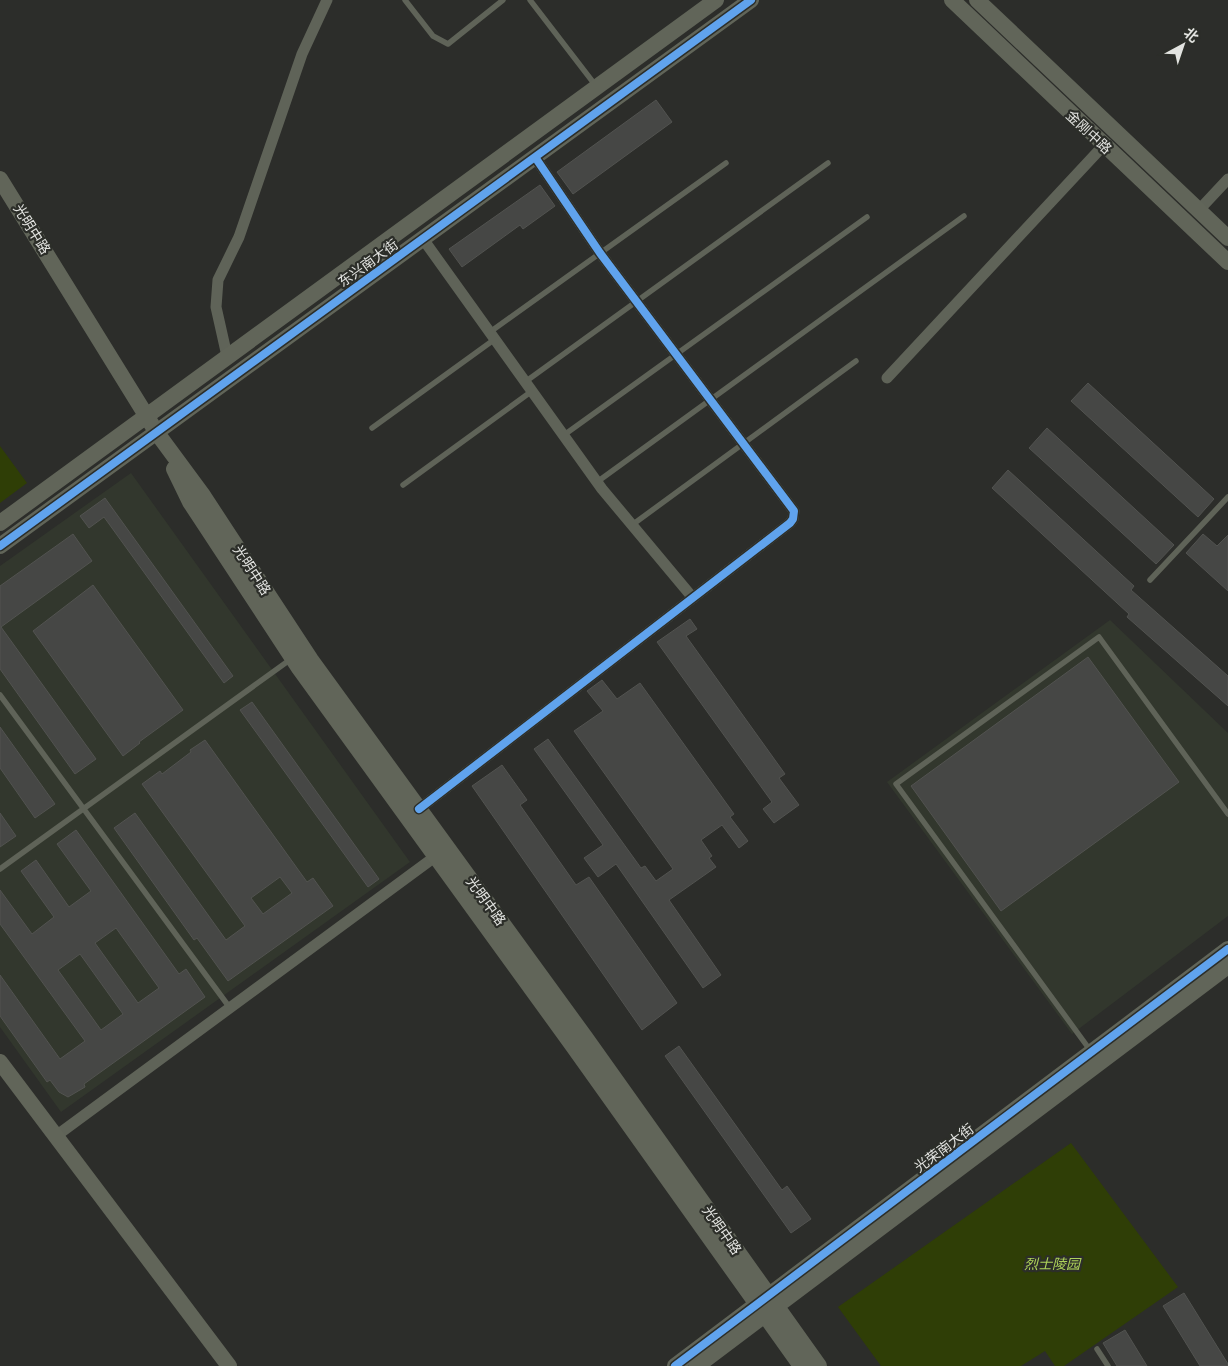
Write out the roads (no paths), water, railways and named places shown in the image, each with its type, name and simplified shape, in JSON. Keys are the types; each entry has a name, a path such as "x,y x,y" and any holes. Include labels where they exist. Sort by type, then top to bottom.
{"street":[{"path":"227,356 216,306 218,280 240,237 302,54 327,0"},
{"name":"东兴南大街","path":"0,546 751,0"},
{"name":"金刚中路","path":"952,0 1228,262"},
{"name":"金刚中路","path":"977,0 1228,238"},
{"name":"东兴南大街","path":"0,523 597,87 705,3"},
{"path":"887,378 1104,145"},
{"path":"419,809 793,519 794,511 600,253 535,157"},
{"name":"光明中路","path":"0,179 157,433 202,494 311,660 419,809 767,1305 802,1366"},
{"path":"1199,210 1228,179"},
{"path":"423,239 597,482 693,598"},
{"name":"光明中路","path":"157,433 190,502 293,658 436,856 767,1305 819,1366"},
{"path":"56,1136 436,856"},
{"name":"光荣南大街","path":"697,1366 767,1305 1091,1052 1228,949"},
{"name":"光荣南大街","path":"675,1366 767,1305 1228,966"},
{"path":"0,1062 229,1366"}],"lane":[{"path":"404,0 433,36 448,44 503,0"},
{"path":"530,0 597,87"},
{"path":"372,428 600,253 726,162"},
{"path":"404,485 637,302 828,163"},
{"path":"597,482 964,216"},
{"path":"564,435 866,217"},
{"path":"632,525 856,361"},
{"path":"1150,580 1228,497"},
{"path":"1091,1052 896,784 1098,637 1228,814"},
{"path":"0,869 293,658"},
{"path":"0,695 230,1008"},
{"path":"1097,1350 1108,1366"}],"park label":[{"name":"烈士陵园","path":"1052,1264"}]}
